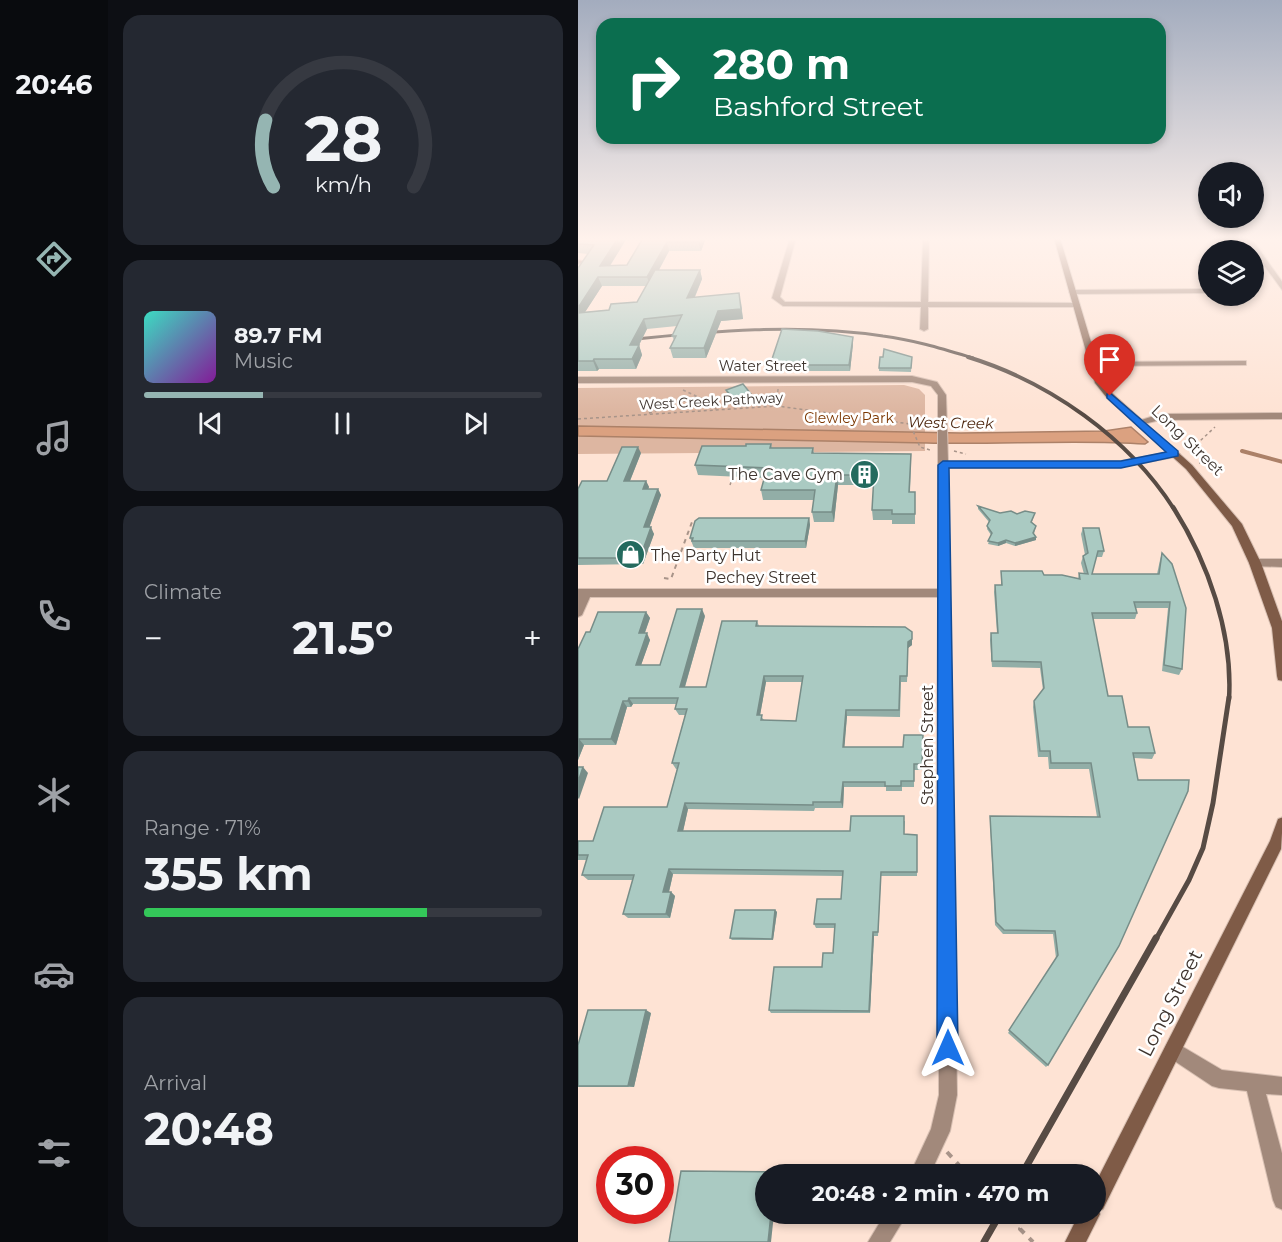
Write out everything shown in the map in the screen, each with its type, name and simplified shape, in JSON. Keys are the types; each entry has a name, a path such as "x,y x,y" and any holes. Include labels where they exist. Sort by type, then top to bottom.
{"street":[{"path":"777,296 778,302 790,305 1076,305"},
{"path":"924,296 924,329"},
{"name":"Long Street","path":"1074,296 1099,383 1175,454 1217,497 1237,524 1255,563 1278,628 1283,676"},
{"path":"1092,364 1243,363"},
{"name":"Water Street","path":"578,380 912,379 934,383 942,395"},
{"name":"Stephen Street","path":"925,1164 936,1142 948,1095 943,465 939,442 942,395"},
{"path":"1140,422 1160,417 1283,416"},
{"path":"943,465 1121,464 1175,454"},
{"path":"1255,563 1283,563"},
{"path":"578,612 582,593"},
{"name":"Pechey Street","path":"582,593 944,593"},
{"name":"Long Street","path":"1106,1182 1276,844 1283,824"},
{"path":"1173,1050 1219,1078 1283,1086"},
{"path":"1255,1084 1283,1200"},
{"path":"878,1242 890,1224"},
{"path":"1075,1242 1085,1224"}],"path":[{"path":"777,406 778,385"},
{"path":"681,389 709,402 717,410"},
{"path":"646,414 696,397"},
{"name":"West Creek Pathway","path":"578,419 777,406 910,424 913,429"},
{"path":"1201,464 1200,441 1209,431 1221,424"},
{"path":"913,429 920,447 939,442"},
{"path":"730,485 732,478 768,479"},
{"path":"664,578 671,579 692,522"},
{"path":"936,1142 957,1164"},
{"path":"1023,1224 1020,1229 1033,1242"}],"green space":[{"name":"Clewley Park","path":"904,385 919,389 925,395 925,451 578,454 578,388"}],"shaded area":[{"path":"578,426 961,433 1104,431 1131,427 1148,442 1145,444 954,443 578,436"}],"building":[{"path":"578,296 586,296 578,308"},
{"path":"640,296 688,296 687,298 739,296 741,309 718,311 704,348 670,348 676,336 672,336 682,315 644,319 630,345 639,345 632,359 578,361 578,313 609,310 611,304 637,302"},
{"path":"782,329 818,331 853,337 849,365 770,365"},
{"path":"884,349 912,357 911,368 879,368 880,357 883,357"},
{"path":"743,384 751,394 734,399 726,390"},
{"path":"746,444 771,444 770,448 813,448 812,453 911,454 909,492 915,492 915,514 892,514 892,510 872,510 874,475 837,475 832,512 812,512 815,490 761,490 767,468 695,465 702,446 746,446"},
{"path":"622,447 638,447 624,481 646,481 643,489 658,489 644,527 651,527 640,558 578,558 578,489 582,481 607,481"},
{"path":"978,506 1000,513 1011,511 1017,514 1025,511 1035,513 1031,522 1036,526 1033,533 1036,537 1015,543 1006,540 998,543 988,541 992,533 987,526 990,520"},
{"path":"699,518 809,518 805,541 692,541 693,538 690,538 695,521"},
{"path":"1083,528 1099,528 1104,551 1098,551 1092,574 1159,574 1162,553 1172,564 1186,608 1182,669 1164,665 1170,602 1134,602 1137,613 1092,613 1108,696 1122,696 1128,727 1149,727 1155,753 1133,753 1138,780 1189,780 1188,791 1119,946 1048,1065 1009,1030 1058,955 1055,931 1004,930 996,922 990,816 1100,817 1091,763 1051,763 1050,751 1040,751 1034,701 1044,688 1041,662 992,661 991,633 998,633 995,585 1002,585 1001,571 1042,571 1044,575 1062,575 1080,579 1079,573 1088,574 1083,556 1088,553"},
{"path":"677,609 702,609 680,687 706,687 722,621 757,621 756,626 905,627 912,632 912,639 908,642 907,676 900,676 899,710 846,710 843,747 903,747 904,735 923,735 922,764 914,764 914,781 901,781 901,786 885,786 885,782 843,782 841,802 813,802 813,805 685,803 678,831 850,831 851,816 904,816 904,834 917,835 917,872 881,872 878,932 873,932 869,1011 769,1010 774,967 822,967 823,953 833,953 835,924 814,924 817,899 841,899 843,871 669,869 663,892 671,892 666,914 623,914 634,875 582,875 588,855 578,855 578,841 593,841 604,807 667,807 679,763 672,763 687,709 675,709 678,698 629,698 628,701 623,701 611,739 579,739 578,741 578,649 586,632 590,632 598,612 646,612 639,633 647,633 636,665 660,665","holes":["764,676 803,676 796,721 761,720 762,715 757,715"]},
{"path":"578,767 583,767 578,782"},
{"path":"735,910 775,910 772,939 730,938"},
{"path":"588,1010 646,1010 628,1086 578,1086 578,1045"},
{"path":"681,1171 755,1172 755,1224 770,1224 768,1242 669,1242 672,1224 674,1224"}],"waterway":[{"name":"West Creek","path":"1242,451 1283,462"}],"railway":[{"path":"626,340 723,331 819,330 895,338 973,358"},
{"path":"968,357 1028,381 1084,415 1134,458 1174,509"},
{"path":"1173,507 1197,551 1216,599 1227,649 1229,697"},
{"path":"1156,939 1189,880 1203,848 1213,803 1229,697"},
{"path":"1028,1164 1156,938"},
{"path":"984,1242 994,1224"}],"place":[{"name":"The Cave Gym","path":"864,474"},
{"name":"The Party Hut","path":"630,555"}],"route":[{"path":"948,1048 943,465 1085,466 1139,462 1175,454 1110,396"}]}
